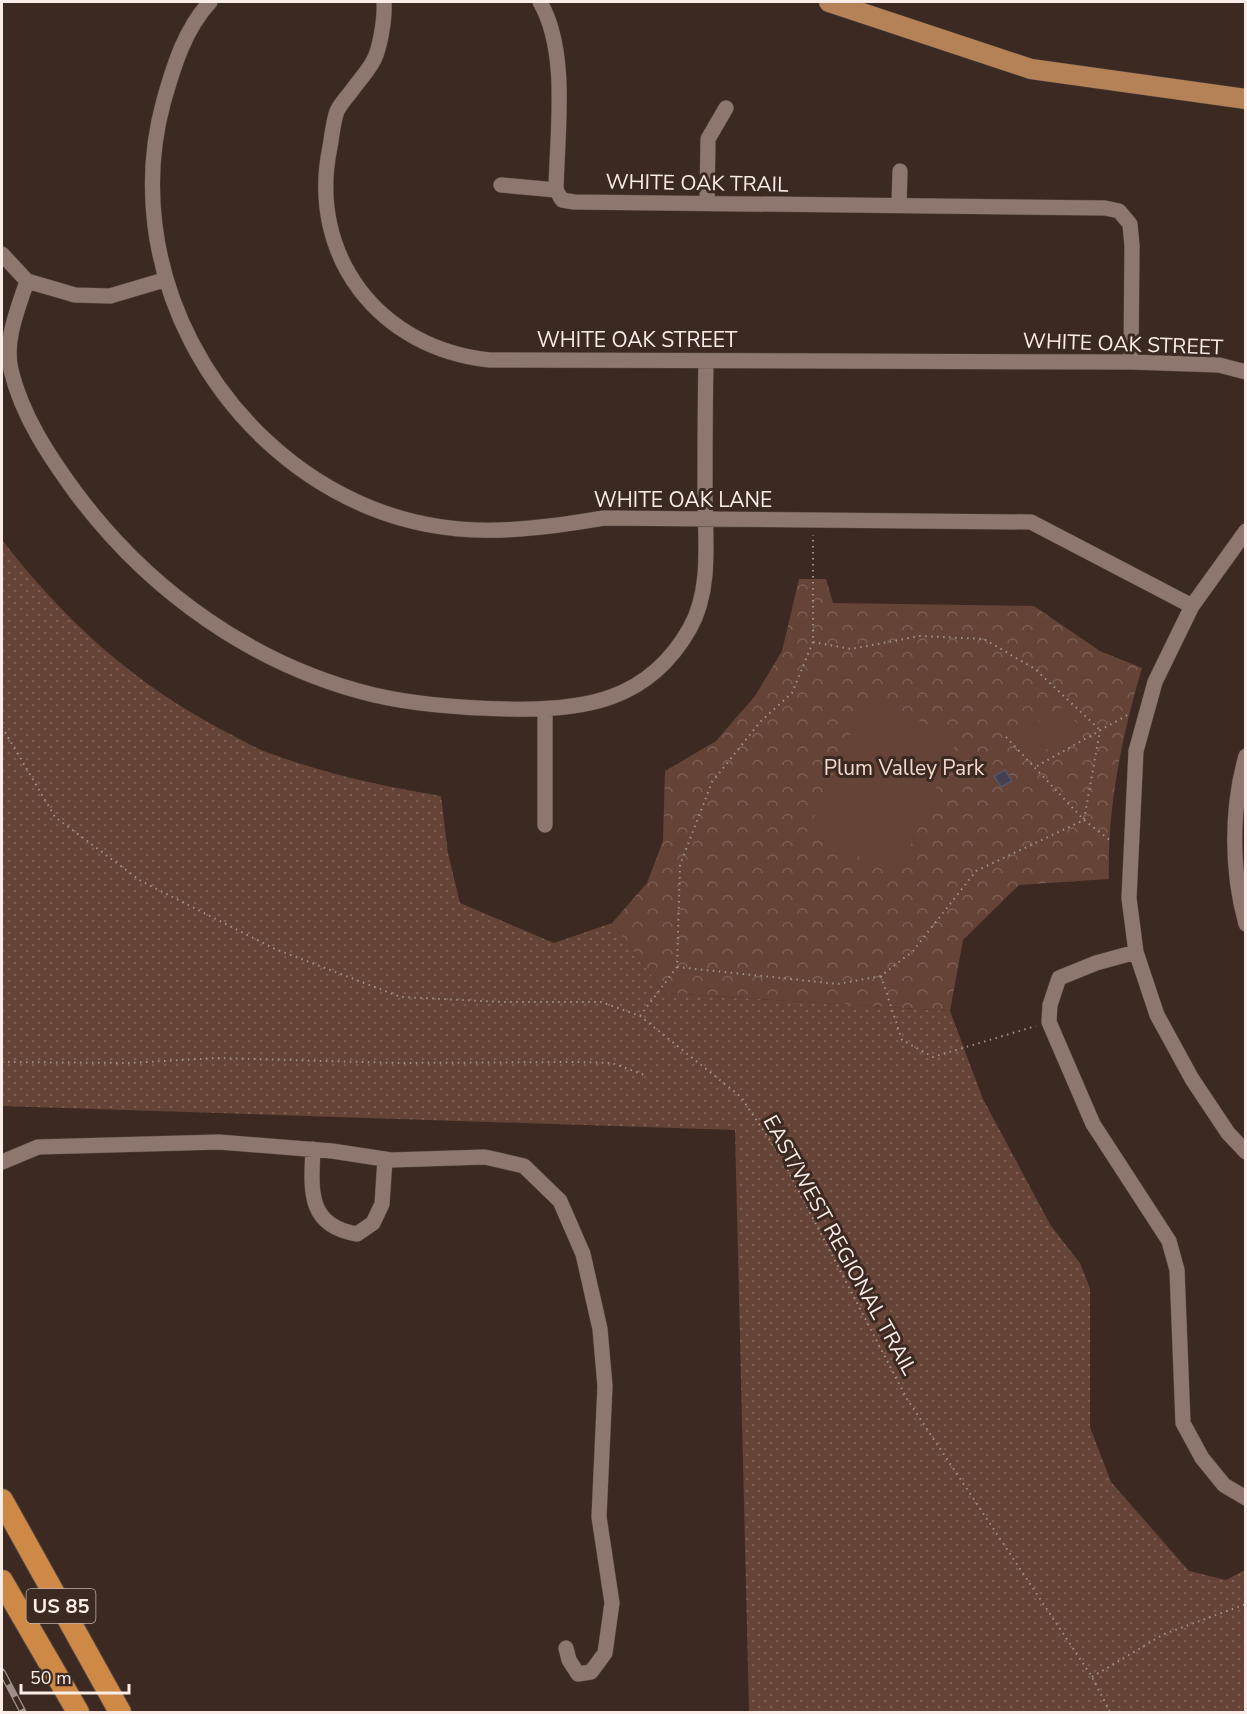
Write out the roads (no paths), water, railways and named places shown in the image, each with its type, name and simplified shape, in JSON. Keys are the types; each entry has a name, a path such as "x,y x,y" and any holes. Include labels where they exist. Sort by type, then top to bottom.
{"highway":[{"name":"US 85","path":"2,1500 120,1713"},
{"name":"US 85","path":"2,1581 78,1713"}],"main road":[{"path":"829,2 1030,69 1245,99"}],"street":[{"name":"WHITE OAK LANE","path":"210,2 188,32 175,62 157,125 152,182 164,280 203,363 246,422 310,475 372,508 423,522 483,531 540,529 604,518 1030,522 1192,606"},
{"name":"WHITE OAK STREET","path":"384,2 376,56 337,111 324,174 325,202 330,231 348,270 374,308 419,340 471,358 1131,362 1219,365 1245,372"},
{"path":"540,2 549,18 558,50 556,190"},
{"path":"707,204 708,139 726,108"},
{"path":"899,206 900,171"},
{"name":"WHITE OAK TRAIL","path":"501,185 556,190 562,200 574,202 1105,208 1119,211 1130,224 1131,235 1131,362"},
{"path":"2,254 27,281 75,295 110,296 164,280"},
{"path":"27,281 11,330 10,368 32,426 88,508 122,548 160,584 228,634 258,651 332,682 374,695 416,702 459,707 545,710 579,707 612,699 640,684 663,665 691,627 702,595 706,361"},
{"path":"1245,531 1192,606 1155,681 1136,751 1129,898 1136,952 1157,1015 1192,1079 1228,1133 1245,1152"},
{"path":"545,710 545,825"},
{"path":"1245,756 1240,776 1234,840 1241,909 1245,924"},
{"path":"1136,952 1096,963 1059,978 1050,1005 1048,1022 1093,1124 1169,1241 1177,1270 1183,1423 1202,1458 1224,1485 1245,1498"},
{"path":"2,1162 38,1147 219,1142 314,1149 385,1159 485,1157 524,1166 560,1201 583,1254 600,1329 604,1374 599,1517 612,1603 605,1653 591,1672 578,1674 569,1660 566,1648"},
{"path":"314,1149 311,1190 322,1219 339,1231 357,1234 373,1223 382,1204 385,1159"}],"railway":[{"path":"2,1672 23,1712"}],"park label":[{"name":"Plum Valley Park","path":"904,768"}]}
